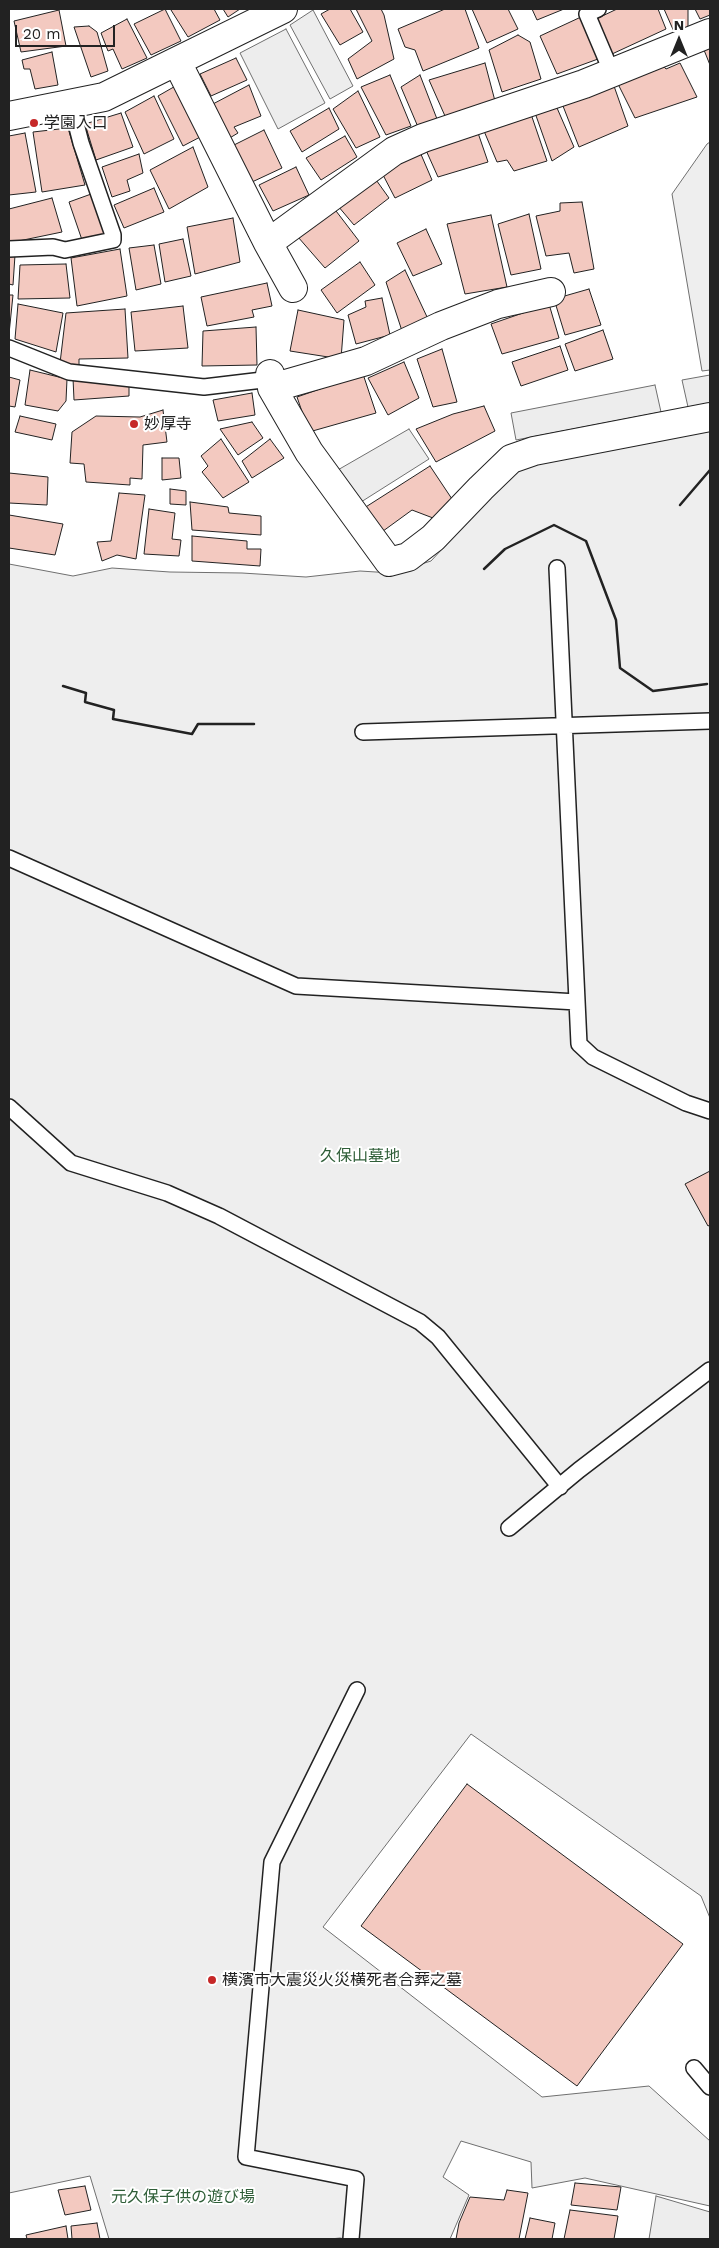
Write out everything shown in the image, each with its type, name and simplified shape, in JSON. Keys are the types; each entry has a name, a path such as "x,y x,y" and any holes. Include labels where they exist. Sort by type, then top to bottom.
{"street":[{"path":"9,116 104,97 283,9"},
{"path":"268,243 394,151 422,138 612,72 710,33"},
{"path":"177,62 268,243 293,288"},
{"path":"551,292 498,304 441,326 366,361 271,380 309,452 390,562 408,557 433,538 512,459 534,450 710,417"}],"lane":[{"path":"598,9 587,14 612,72"},
{"path":"9,249 53,247 65,250 113,240 113,235 80,144 71,104"},
{"path":"9,348 69,372 204,387 271,380"},
{"path":"557,568 579,1044 593,1058 686,1103 710,1111"},
{"path":"363,732 710,721"},
{"path":"9,858 296,986 577,1002"},
{"path":"9,1107 71,1163 167,1193 219,1216 420,1322 438,1337 560,1486"},
{"path":"509,1528 560,1486 710,1370"},
{"path":"351,2239 356,2179 246,2157 272,1862 357,1690"},
{"path":"694,2068 710,2087"}],"green space":[{"path":"710,142 710,370 702,371 672,194"},
{"name":"久保山墓地","path":"710,429 710,1918 701,1896 471,1734 323,1927 542,2097 649,2086 710,2141 710,2206 585,2178 532,2188 531,2162 461,2141 443,2177 469,2195 450,2239 109,2239 90,2176 9,2193 9,564 73,576 112,568 306,577 360,571 392,573 431,561 481,507 508,473 532,465"}],"shaded area":[{"path":"313,10 353,86 330,99 290,25"},
{"path":"286,29 325,103 278,129 240,53"},
{"path":"710,375 710,403 688,407 682,380"},
{"path":"655,385 661,412 516,440 511,413"},
{"path":"409,429 429,459 361,502 336,471"},
{"path":"656,2196 710,2212 710,2239 649,2239"}],"building":[{"path":"165,9 181,41 151,55 134,24"},
{"path":"214,9 220,20 188,37 171,10"},
{"path":"223,9 240,9 228,17"},
{"path":"330,9 350,9 363,32 340,45 321,14"},
{"path":"356,9 381,9 394,59 357,79 348,59 372,41"},
{"path":"445,9 465,9 479,48 423,71 415,50 405,47 398,29"},
{"path":"472,9 508,9 518,29 487,43"},
{"path":"532,9 564,9 537,20"},
{"path":"617,9 658,9 666,29 612,54 596,19"},
{"path":"664,9 688,9 688,29 675,34"},
{"path":"695,9 710,9 710,15 700,19"},
{"path":"59,10 66,46 21,52 14,21"},
{"path":"581,17 598,59 557,74 540,36"},
{"path":"127,19 147,58 122,69 113,49 108,51 101,33"},
{"path":"89,26 97,32 108,71 91,77 74,27"},
{"path":"518,35 530,42 541,79 502,92 489,50"},
{"path":"710,48 710,65 704,50"},
{"path":"52,52 58,85 35,89 30,69 24,69 22,60"},
{"path":"236,58 247,80 211,96 200,74"},
{"path":"658,60 666,69 680,63 697,97 635,118 616,80"},
{"path":"485,63 495,101 445,116 429,80"},
{"path":"390,75 411,126 386,135 361,87"},
{"path":"420,75 437,119 418,127 401,87"},
{"path":"179,84 204,135 183,146 158,96"},
{"path":"249,85 261,116 234,127 238,133 228,139 211,105"},
{"path":"614,86 628,126 579,147 563,106"},
{"path":"358,91 380,137 356,148 333,109"},
{"path":"154,96 174,139 144,154 125,112"},
{"path":"554,101 574,147 552,161 534,110"},
{"path":"329,108 339,129 302,152 290,131"},
{"path":"121,113 133,147 96,160 85,124"},
{"path":"531,114 547,161 514,171 507,160 497,162 484,131"},
{"path":"476,127 488,162 438,177 425,148"},
{"path":"68,128 85,185 42,192 33,132"},
{"path":"264,130 282,168 252,182 234,145"},
{"path":"25,133 36,192 9,195 9,136"},
{"path":"345,136 357,157 321,180 306,158"},
{"path":"193,147 208,187 169,209 150,170"},
{"path":"420,152 432,180 395,198 382,173"},
{"path":"139,154 143,173 127,180 130,191 112,197 102,167"},
{"path":"296,167 309,195 273,211 259,185"},
{"path":"374,177 389,198 354,225 338,206"},
{"path":"154,188 164,212 124,228 114,205"},
{"path":"94,193 108,233 82,240 69,202"},
{"path":"52,198 62,232 9,243 9,209"},
{"path":"582,202 594,269 574,273 569,253 546,256 536,216 560,211 560,203"},
{"path":"333,207 359,241 325,268 298,237"},
{"path":"529,214 541,269 511,275 498,224"},
{"path":"491,215 507,287 465,294 447,224"},
{"path":"233,218 240,262 195,274 187,227"},
{"path":"426,229 442,264 413,276 397,243"},
{"path":"183,239 191,276 165,282 159,244"},
{"path":"154,245 161,284 136,290 129,248"},
{"path":"120,249 127,296 77,306 71,258"},
{"path":"9,255 15,255 13,285 9,284"},
{"path":"360,262 375,285 337,313 321,290"},
{"path":"66,264 70,298 18,299 20,265"},
{"path":"405,270 428,319 402,331 386,282"},
{"path":"267,283 272,306 252,310 254,317 207,326 201,297"},
{"path":"589,289 601,325 565,335 554,299"},
{"path":"9,295 13,295 9,334"},
{"path":"382,298 390,335 356,344 348,315 366,307 365,301"},
{"path":"18,304 63,313 56,352 15,339"},
{"path":"549,304 559,338 502,354 491,324"},
{"path":"183,306 188,348 135,351 131,312"},
{"path":"125,309 128,358 79,359 79,367 60,363 66,313"},
{"path":"298,310 344,320 341,359 290,351"},
{"path":"256,327 257,365 202,366 203,331"},
{"path":"603,330 613,359 575,371 565,344"},
{"path":"560,346 568,370 521,386 512,362"},
{"path":"442,349 457,402 433,407 417,359"},
{"path":"404,362 419,398 388,415 368,378"},
{"path":"30,370 67,379 66,401 58,411 25,405"},
{"path":"363,374 376,413 309,432 297,397"},
{"path":"9,377 20,380 15,407 9,406"},
{"path":"73,378 129,385 129,396 74,400"},
{"path":"252,393 255,415 218,421 213,400"},
{"path":"484,406 495,431 436,462 416,429 453,414"},
{"path":"163,410 167,442 143,445 142,479 130,478 130,485 86,482 84,464 70,463 72,432 96,416 140,417"},
{"path":"20,416 56,424 52,440 15,432"},
{"path":"252,422 263,438 238,455 220,429"},
{"path":"221,439 249,482 223,498 202,472 208,466 201,456"},
{"path":"270,439 284,458 252,478 242,461"},
{"path":"162,458 179,458 181,478 162,480"},
{"path":"430,466 452,499 433,518 412,510 379,534 361,510"},
{"path":"9,473 48,477 47,505 9,503"},
{"path":"170,489 186,491 186,505 170,504"},
{"path":"119,493 145,495 136,559 117,555 102,561 97,542 111,541"},
{"path":"190,502 228,507 229,513 261,516 261,535 192,530"},
{"path":"149,509 175,513 172,539 181,540 179,556 144,554"},
{"path":"9,515 63,524 55,555 9,548"},
{"path":"192,536 247,541 247,549 261,549 260,566 192,561"},
{"path":"710,1171 710,1225 708,1226 685,1184"},
{"path":"467,1784 683,1944 577,2086 361,1926"},
{"path":"575,2183 621,2187 617,2210 571,2205"},
{"path":"85,2186 91,2210 65,2215 58,2190"},
{"path":"507,2190 528,2193 519,2239 456,2239 459,2223 470,2197 504,2200"},
{"path":"570,2210 618,2216 614,2239 564,2239"},
{"path":"530,2218 555,2223 552,2239 525,2239"},
{"path":"97,2223 100,2239 72,2239 71,2226"},
{"path":"66,2226 68,2239 27,2239 26,2235"}],"wall":[{"path":"680,505 710,470"},
{"path":"484,569 505,549 554,525 586,541 616,620 620,668 653,691 707,684"},
{"path":"63,686 86,693 85,702 114,710 113,719 192,734 198,724 254,724"}],"place":[{"name":"学園入口","path":"34,123"},
{"name":"妙厚寺","path":"134,424"},
{"name":"横濱市大震災火災横死者合葬之墓","path":"212,1980"}],"park label":[{"name":"元久保子供の遊び場","path":"183,2197"}]}
